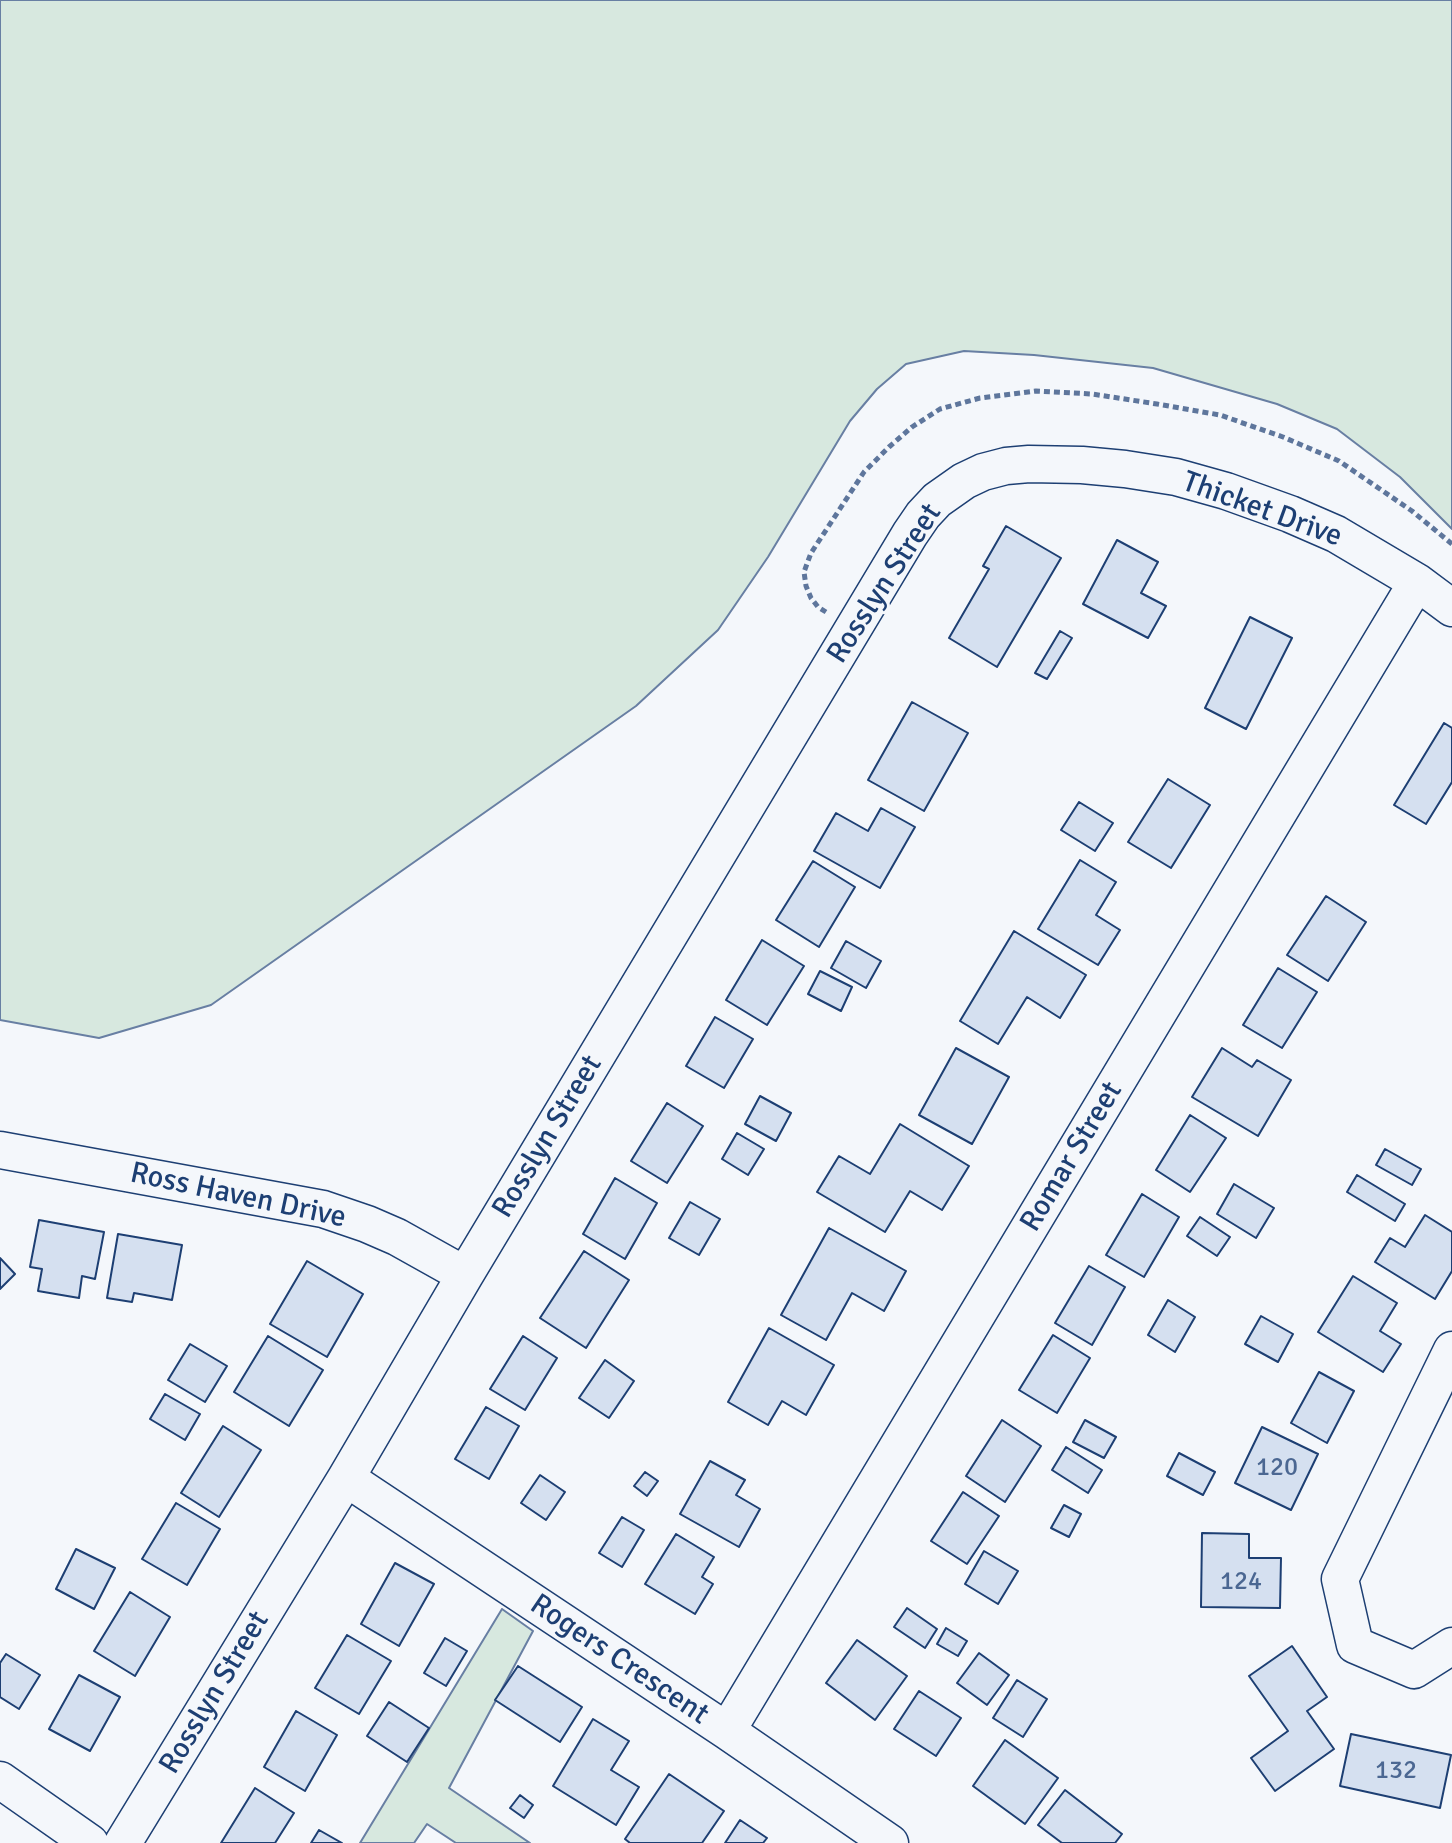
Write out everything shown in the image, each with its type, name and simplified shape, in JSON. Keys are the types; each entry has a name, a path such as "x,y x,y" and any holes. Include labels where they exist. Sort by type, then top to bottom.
{"street":[{"name":"Thicket Drive","path":"1006,466 1054,464 1125,469 1176,477 1226,491 1336,534 1417,582 1452,608"},
{"name":"Rosslyn Street","path":"123,1843 346,1478 923,515 937,500 964,481 1006,466"},
{"name":"Romar Street","path":"727,1731 1417,582"},
{"name":"Ross Haven Drive","path":"0,1150 323,1209 387,1233 465,1275"},
{"path":"1452,1350 1340,1579 1355,1645 1414,1670 1452,1646"},
{"name":"Rogers Crescent","path":"346,1478 890,1843"},
{"path":"0,1780 90,1843"}],"shaded area":[{"path":"0,0 1452,0 1452,529 1400,477 1337,429 1277,404 1153,368 1034,355 964,351 906,364 877,389 850,421 768,557 718,630 636,706 211,1005 99,1038 0,1020"},
{"path":"502,1609 533,1631 449,1788 530,1843 456,1843 427,1824 414,1843 360,1843"}],"building":[{"path":"1006,526 1061,558 997,667 949,638 989,569 983,566"},
{"path":"1117,540 1158,562 1141,593 1166,606 1148,638 1083,604"},
{"path":"1250,617 1292,638 1246,729 1205,708"},
{"path":"1060,631 1072,638 1047,679 1035,673"},
{"path":"912,702 968,733 924,811 868,780"},
{"path":"1444,723 1452,728 1452,782 1426,824 1394,805"},
{"path":"1168,779 1210,805 1171,868 1128,842"},
{"path":"1079,802 1113,823 1095,851 1061,830"},
{"path":"881,808 915,827 880,888 814,851 836,813 868,831"},
{"path":"1080,860 1116,882 1096,915 1120,930 1098,965 1038,929"},
{"path":"813,861 855,887 819,947 776,920"},
{"path":"1326,896 1366,922 1328,981 1287,955"},
{"path":"1014,931 1086,975 1060,1018 1027,997 998,1044 960,1021"},
{"path":"762,940 804,966 767,1025 726,1000"},
{"path":"846,941 881,961 866,988 831,968"},
{"path":"1278,968 1317,992 1282,1048 1243,1025"},
{"path":"820,971 852,987 841,1011 808,994"},
{"path":"715,1017 753,1039 724,1088 686,1066"},
{"path":"956,1048 1009,1077 972,1144 919,1115"},
{"path":"1222,1048 1252,1067 1257,1060 1291,1080 1258,1136 1192,1097"},
{"path":"760,1096 791,1113 776,1141 745,1124"},
{"path":"667,1103 703,1126 667,1183 631,1161"},
{"path":"1190,1115 1226,1138 1190,1192 1156,1170"},
{"path":"900,1124 969,1166 942,1210 910,1191 885,1232 817,1192 839,1156 870,1174"},
{"path":"737,1133 764,1149 748,1175 722,1159"},
{"path":"1385,1149 1421,1169 1412,1185 1376,1165"},
{"path":"1357,1175 1405,1204 1395,1221 1347,1192"},
{"path":"615,1178 657,1203 625,1259 583,1234"},
{"path":"1234,1184 1274,1208 1256,1238 1217,1214"},
{"path":"1142,1194 1179,1217 1144,1277 1106,1255"},
{"path":"690,1202 720,1219 699,1255 669,1238"},
{"path":"1425,1215 1452,1232 1452,1271 1435,1299 1375,1262 1390,1238 1405,1247"},
{"path":"1200,1217 1230,1237 1217,1256 1187,1236"},
{"path":"39,1220 104,1232 95,1279 82,1276 79,1298 38,1291 42,1269 30,1267"},
{"path":"829,1228 906,1271 884,1311 852,1293 826,1340 781,1315"},
{"path":"118,1234 182,1245 172,1300 134,1293 132,1302 107,1298"},
{"path":"584,1251 629,1280 586,1348 540,1318"},
{"path":"0,1258 15,1274 0,1289"},
{"path":"307,1261 363,1294 327,1357 270,1324"},
{"path":"1089,1266 1125,1287 1092,1345 1055,1323"},
{"path":"1353,1276 1397,1303 1380,1331 1401,1344 1383,1372 1318,1332"},
{"path":"1168,1300 1195,1317 1175,1352 1148,1335"},
{"path":"1261,1316 1293,1334 1278,1362 1245,1344"},
{"path":"769,1328 834,1365 806,1415 782,1401 768,1425 728,1402"},
{"path":"1053,1335 1090,1358 1057,1413 1019,1390"},
{"path":"268,1336 323,1370 289,1426 234,1392"},
{"path":"523,1336 557,1358 525,1410 490,1389"},
{"path":"190,1344 227,1366 205,1402 168,1380"},
{"path":"605,1360 634,1381 609,1418 579,1398"},
{"path":"1319,1372 1354,1391 1327,1443 1291,1423"},
{"path":"165,1394 200,1414 185,1440 150,1419"},
{"path":"486,1407 519,1426 489,1479 455,1459"},
{"path":"1002,1420 1041,1446 1005,1502 966,1476"},
{"path":"1085,1420 1116,1437 1104,1458 1073,1442"},
{"path":"223,1426 261,1450 219,1517 181,1493"},
{"path":"1262,1427 1318,1454 1291,1510 1235,1483"},
{"path":"1066,1447 1102,1470 1088,1493 1052,1470"},
{"path":"1179,1453 1215,1472 1203,1495 1167,1476"},
{"path":"710,1461 745,1480 736,1495 760,1509 739,1547 680,1514"},
{"path":"645,1472 658,1481 647,1496 634,1486"},
{"path":"540,1475 565,1492 546,1520 521,1503"},
{"path":"963,1492 999,1516 967,1564 931,1541"},
{"path":"176,1503 220,1529 187,1585 142,1559"},
{"path":"1064,1505 1081,1514 1069,1537 1051,1528"},
{"path":"622,1517 644,1530 622,1567 599,1553"},
{"path":"1202,1533 1249,1534 1249,1558 1281,1558 1280,1608 1201,1607"},
{"path":"676,1534 714,1557 702,1577 713,1584 695,1614 645,1584"},
{"path":"76,1549 115,1568 94,1609 56,1589"},
{"path":"984,1551 1018,1571 998,1604 965,1584"},
{"path":"395,1563 434,1584 399,1646 361,1624"},
{"path":"130,1592 170,1617 135,1676 94,1651"},
{"path":"907,1608 937,1629 925,1648 894,1627"},
{"path":"946,1628 967,1641 958,1656 937,1644"},
{"path":"347,1635 391,1661 359,1714 315,1688"},
{"path":"445,1638 467,1651 446,1686 424,1673"},
{"path":"857,1640 907,1676 875,1720 826,1683"},
{"path":"1292,1646 1327,1697 1307,1711 1334,1749 1275,1791 1251,1758 1288,1731 1249,1676"},
{"path":"979,1653 1009,1675 987,1705 957,1683"},
{"path":"6,1654 40,1675 19,1709 0,1697 0,1663"},
{"path":"518,1666 582,1707 560,1742 495,1700"},
{"path":"79,1675 120,1697 90,1751 49,1729"},
{"path":"1017,1680 1047,1699 1023,1737 993,1718"},
{"path":"919,1691 961,1718 936,1756 894,1729"},
{"path":"389,1702 429,1728 407,1762 367,1736"},
{"path":"296,1711 337,1735 305,1791 264,1767"},
{"path":"593,1719 629,1741 611,1770 639,1787 616,1825 553,1786"},
{"path":"1351,1734 1451,1755 1440,1808 1340,1786"},
{"path":"1005,1740 1058,1778 1025,1824 973,1786"},
{"path":"669,1774 724,1811 702,1843 630,1843 625,1839"},
{"path":"255,1788 294,1813 275,1843 221,1843"},
{"path":"1065,1790 1122,1834 1115,1843 1062,1843 1038,1825"},
{"path":"520,1795 533,1805 524,1818 510,1808"},
{"path":"740,1820 767,1838 763,1843 725,1843"},
{"path":"319,1830 342,1843 311,1843"}]}
